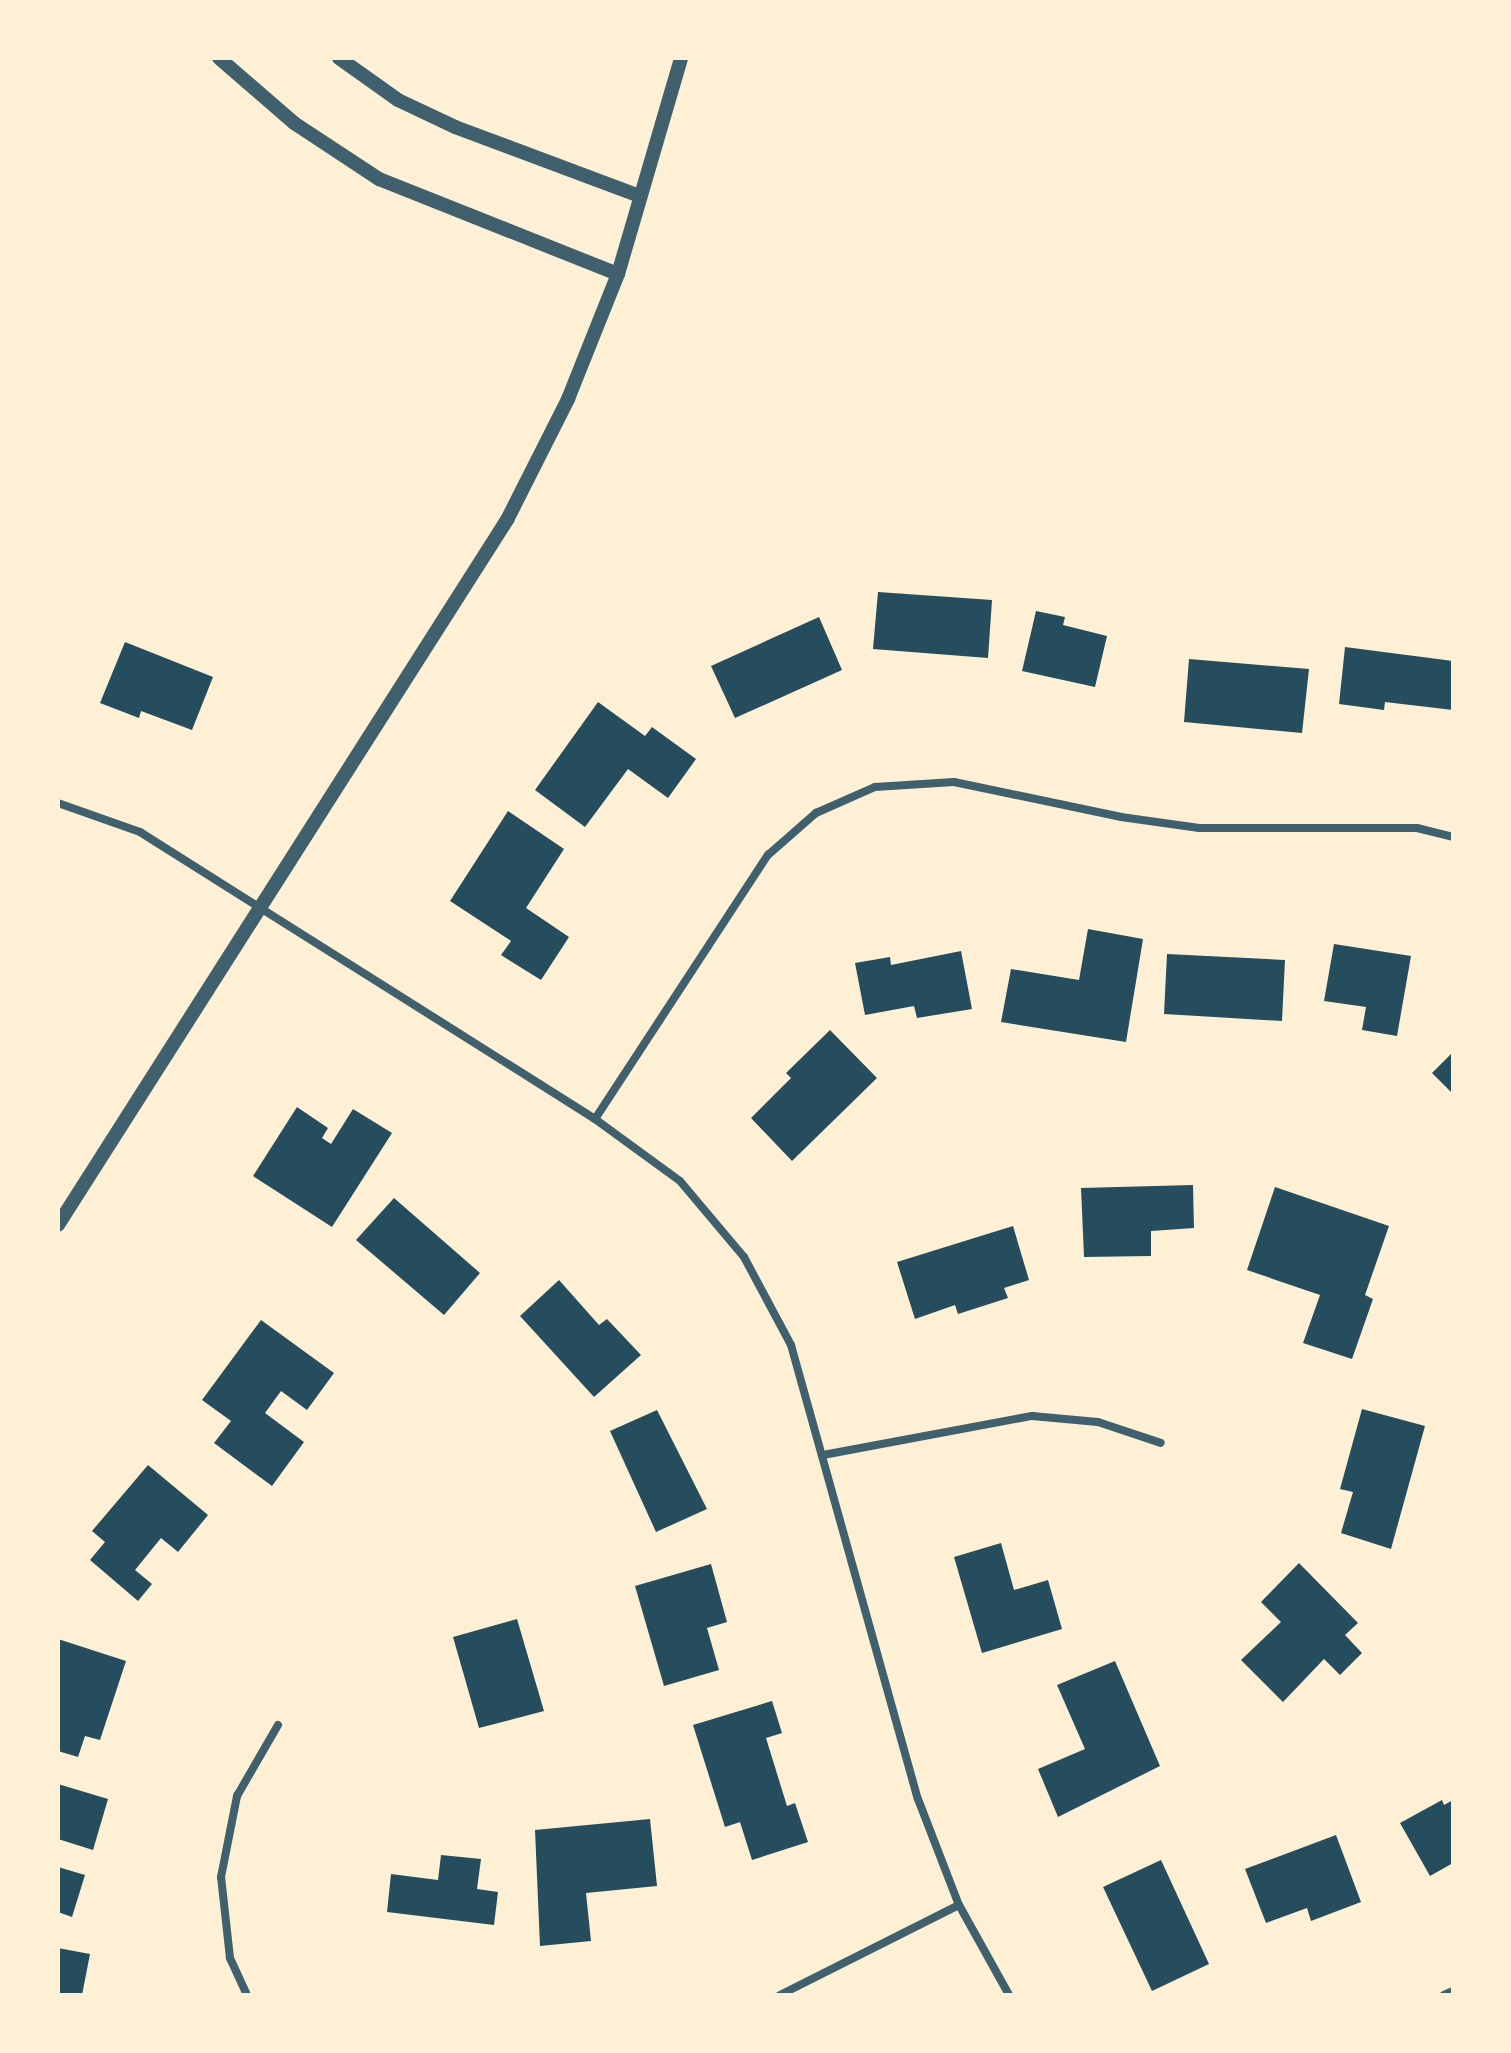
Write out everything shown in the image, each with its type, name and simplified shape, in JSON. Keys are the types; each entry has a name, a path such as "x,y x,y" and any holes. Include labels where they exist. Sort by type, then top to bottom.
{"street":[{"path":"219,58 294,123 379,179 618,274"},
{"path":"339,58 398,100 441,120 640,196"},
{"path":"58,1225 507,520 568,399 618,274 681,58"},
{"path":"595,1119 768,855 816,813 875,787 954,782 1121,817 1199,828 1417,828 1453,837"},
{"path":"58,803 140,832 595,1119 680,1181 744,1257 791,1345 918,1799 959,1905 1009,1995"},
{"path":"823,1455 1032,1416 1098,1422 1161,1443"},
{"path":"247,1995 230,1958 221,1877 237,1796 278,1725"},
{"path":"780,1995 959,1905"},
{"path":"1444,1995 1453,1991"}],"building":[{"path":"878,592 992,600 988,658 873,649"},
{"path":"1036,611 1065,617 1063,625 1107,636 1095,687 1022,671"},
{"path":"819,617 842,670 735,718 711,666"},
{"path":"125,642 213,677 192,730 141,711 139,718 100,703"},
{"path":"1345,647 1453,661 1453,710 1385,702 1384,710 1339,704"},
{"path":"1189,659 1309,669 1302,733 1184,722"},
{"path":"598,702 645,736 652,727 696,759 668,798 628,769 585,827 535,790"},
{"path":"508,811 564,849 526,908 569,937 541,980 501,955 511,941 450,901"},
{"path":"1088,929 1143,939 1126,1042 1001,1022 1011,969 1079,980"},
{"path":"1334,944 1411,956 1397,1036 1362,1030 1366,1007 1324,1001"},
{"path":"961,951 972,1009 917,1018 914,1006 865,1015 855,963 890,957 891,965"},
{"path":"1167,954 1285,960 1282,1021 1164,1014"},
{"path":"830,1030 877,1078 792,1161 751,1118 791,1078 786,1073"},
{"path":"1453,1052 1453,1094 1432,1073"},
{"path":"297,1107 328,1128 322,1138 331,1144 353,1109 392,1133 332,1227 253,1176"},
{"path":"1193,1185 1194,1228 1151,1231 1151,1256 1084,1257 1081,1188"},
{"path":"1275,1187 1389,1226 1365,1295 1373,1299 1352,1359 1303,1343 1320,1295 1247,1270"},
{"path":"394,1198 480,1273 444,1315 356,1240"},
{"path":"1013,1226 1029,1280 1004,1288 1008,1298 958,1314 955,1305 915,1319 897,1262"},
{"path":"559,1280 599,1325 607,1319 641,1355 594,1397 520,1316"},
{"path":"261,1320 334,1373 307,1410 281,1391 265,1413 304,1442 272,1486 214,1443 231,1421 202,1400"},
{"path":"1362,1409 1425,1426 1391,1549 1341,1533 1353,1492 1340,1489"},
{"path":"657,1410 707,1509 656,1532 610,1431"},
{"path":"148,1465 208,1515 178,1552 161,1538 135,1570 152,1584 138,1601 90,1560 105,1542 92,1531"},
{"path":"1001,1543 1014,1590 1048,1580 1062,1629 982,1653 954,1557"},
{"path":"1299,1563 1358,1623 1345,1635 1362,1653 1340,1675 1324,1659 1283,1702 1241,1660 1281,1622 1261,1602"},
{"path":"711,1564 727,1622 707,1628 719,1670 664,1686 635,1586"},
{"path":"517,1619 544,1711 479,1728 453,1637"},
{"path":"58,1639 126,1661 100,1740 85,1736 78,1757 58,1751"},
{"path":"1115,1661 1160,1766 1058,1817 1038,1769 1085,1749 1057,1685"},
{"path":"772,1701 782,1733 766,1738 787,1806 795,1803 808,1842 752,1860 740,1822 725,1827 693,1725"},
{"path":"58,1784 108,1799 93,1850 58,1839"},
{"path":"1442,1800 1444,1805 1453,1800 1453,1863 1430,1876 1400,1823"},
{"path":"650,1819 657,1886 586,1893 591,1941 540,1946 535,1830"},
{"path":"1336,1835 1361,1902 1311,1921 1307,1908 1266,1923 1245,1869"},
{"path":"441,1855 481,1859 477,1889 498,1892 494,1925 387,1912 391,1874 438,1880"},
{"path":"1161,1860 1209,1964 1152,1991 1103,1887"},
{"path":"58,1867 85,1875 72,1917 58,1912"},
{"path":"58,1948 90,1954 82,1995 58,1995"}]}
